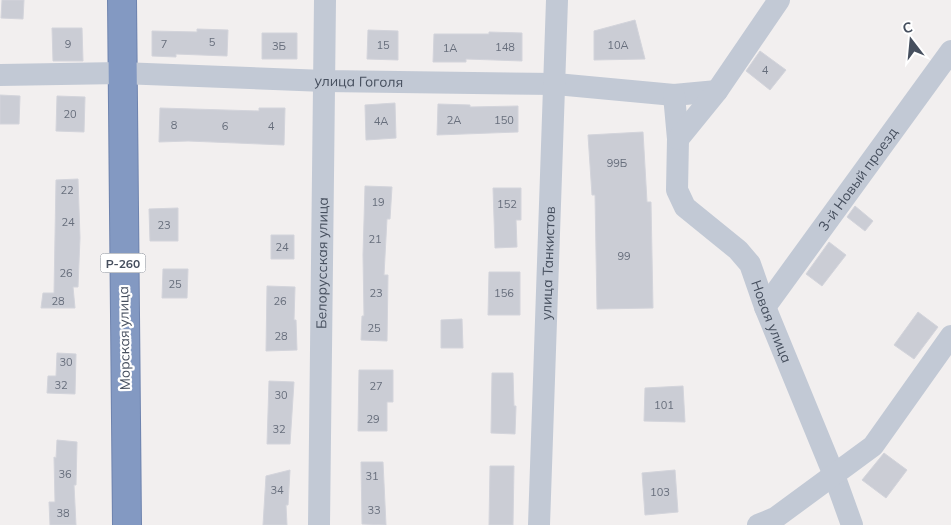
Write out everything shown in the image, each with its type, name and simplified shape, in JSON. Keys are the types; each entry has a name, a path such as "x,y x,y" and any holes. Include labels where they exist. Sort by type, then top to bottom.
{"highway":[{"name":"Морская улица","path":"122,0 121,73 127,525"}],"street":[{"name":"Белорусская улица","path":"320,525 325,0"},
{"name":"улица Танкистов","path":"539,525 556,84 557,0"},
{"path":"678,139 717,91 779,0"},
{"name":"3-й Новый проезд","path":"765,307 951,52"},
{"name":"улица Гоголя","path":"0,75 121,73 325,81 556,84 674,94 717,91"},
{"name":"Новая улица","path":"674,94 678,139 677,190 684,207 738,250 750,264 765,307 834,475 852,525"},
{"path":"758,525 774,518 872,446 951,336"}],"building":[{"path":"2,0 24,0 23,19 1,18"},
{"path":"635,20 645,59 594,60 594,31"},
{"path":"52,28 82,28 83,61 53,61"},
{"path":"197,29 228,30 227,56 176,54 176,57 152,56 152,31 197,32"},
{"path":"368,30 398,31 398,60 367,59"},
{"path":"489,32 522,33 522,61 466,59 466,62 433,62 434,34 489,34"},
{"path":"262,33 297,33 297,59 262,59"},
{"path":"760,51 786,70 770,90 746,71"},
{"path":"0,95 20,96 19,124 0,124"},
{"path":"57,96 85,97 84,132 56,131"},
{"path":"395,103 396,138 366,140 365,105"},
{"path":"438,104 470,105 470,107 518,106 518,132 437,135"},
{"path":"160,108 259,111 259,108 285,108 284,145 188,141 159,142"},
{"path":"643,132 647,202 651,202 653,308 597,309 595,195 592,195 588,135"},
{"path":"78,179 80,238 78,287 73,287 75,308 41,308 43,293 54,293 56,180"},
{"path":"365,186 392,187 390,219 387,219 384,275 388,275 387,341 361,340 362,316 364,316"},
{"path":"493,188 521,188 521,220 516,220 517,247 495,248"},
{"path":"855,206 873,221 865,231 847,217"},
{"path":"178,208 178,241 150,241 149,209"},
{"path":"271,235 294,235 294,259 271,259"},
{"path":"829,242 846,255 822,286 806,274"},
{"path":"163,269 188,269 187,298 162,298"},
{"path":"489,272 520,272 520,315 488,315"},
{"path":"267,286 295,287 294,320 296,320 297,350 266,351"},
{"path":"918,312 938,327 914,359 894,345"},
{"path":"462,319 463,348 441,348 441,320"},
{"path":"57,353 76,354 75,394 47,393 48,376 56,376"},
{"path":"359,370 393,370 393,402 387,402 387,431 358,431"},
{"path":"492,373 513,373 514,406 516,406 515,434 491,433"},
{"path":"269,381 294,382 290,444 267,444"},
{"path":"683,386 685,422 644,421 645,388"},
{"path":"57,440 77,442 76,485 74,485 76,525 50,525 49,502 55,502 54,457 56,458"},
{"path":"884,453 907,470 886,498 862,480"},
{"path":"361,462 383,462 386,525 362,524"},
{"path":"490,466 514,466 513,525 489,525"},
{"path":"290,470 288,505 286,505 287,525 263,525 266,476"},
{"path":"675,470 678,512 645,515 642,473"}]}
